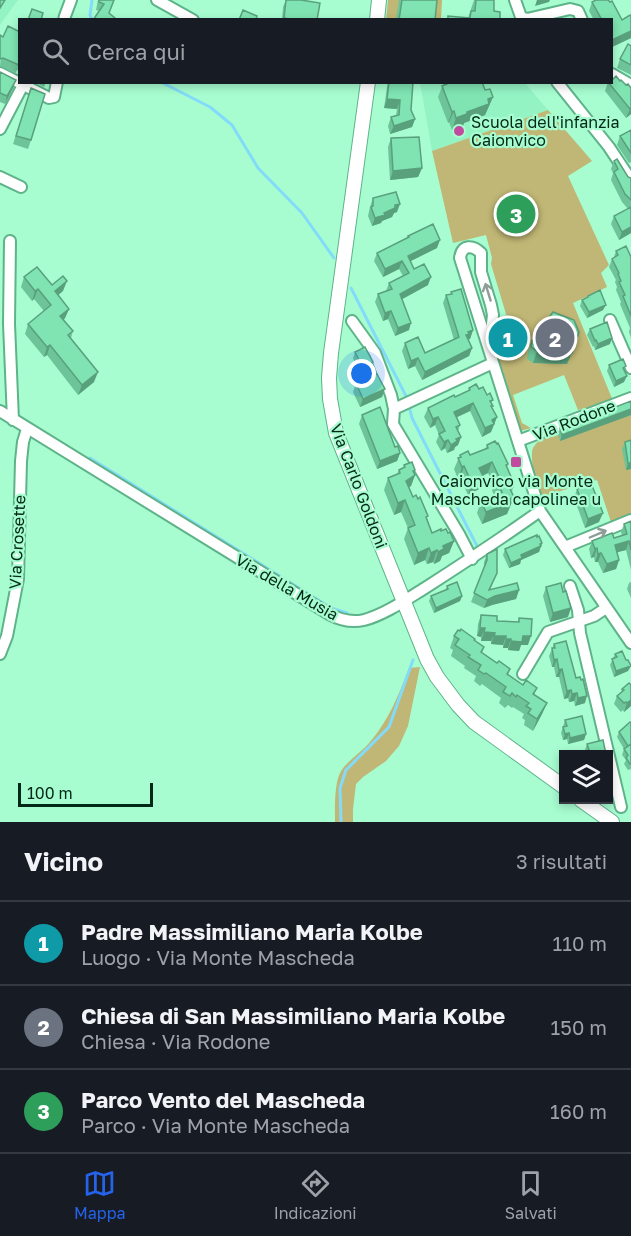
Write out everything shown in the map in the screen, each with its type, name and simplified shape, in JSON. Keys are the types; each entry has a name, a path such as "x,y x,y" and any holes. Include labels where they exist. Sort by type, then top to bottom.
{"street":[{"path":"64,18 72,0"},
{"path":"157,0 189,18"},
{"path":"376,18 379,0"},
{"path":"509,0 515,18"},
{"path":"515,0 521,17 524,18"},
{"path":"532,18 570,9 578,11 581,18"},
{"path":"0,73 18,82"},
{"path":"613,75 631,85"},
{"path":"0,129 23,85 49,98 54,97 57,84"},
{"name":"Via Carlo Goldoni","path":"368,84 328,378 336,433 403,601 437,676 458,705 474,722 559,783"},
{"path":"559,84 609,147 631,180"},
{"path":"0,177 21,187"},
{"path":"10,241 9,324 13,420"},
{"path":"489,350 492,305 481,272 481,254 475,248 469,247 464,249 460,258 493,363 540,511 631,643"},
{"path":"610,320 631,368"},
{"path":"352,321 375,353 391,394 393,424 472,559"},
{"path":"393,409 493,363"},
{"name":"Via Rodone","path":"518,441 631,398"},
{"name":"Via della Musia","path":"0,411 332,616 348,621 361,621 403,601 472,559 540,511"},
{"name":"Via Crosette","path":"0,654 7,636 18,579 22,442 27,429"},
{"path":"565,547 631,520"},
{"path":"570,586 578,610 580,633 621,807"},
{"path":"523,674 548,632 594,616 606,608"},
{"path":"587,804 612,822"}],"shaded area":[{"path":"0,0 18,0 0,25"},
{"path":"388,0 442,0 441,18 386,18"},
{"name":"Scuola dell'infanzia Caionvico","path":"420,84 526,84 548,110 432,151"},
{"path":"548,110 592,161 568,176 609,265 601,273 607,287 573,303 613,401 578,410 564,375 513,395 522,423 531,428 520,431 516,425 492,345 493,337 509,324 491,264 492,258 486,235 453,243 432,151"},
{"path":"631,402 631,515 611,522 597,480 541,497 532,458 533,448 537,443 544,436"},
{"path":"420,667 408,726 399,746 386,761 356,784 353,822 335,822 336,789 341,771 367,746 383,725 409,668"}],"building":[{"path":"99,0 114,0 109,13 115,18 94,18 104,4"},
{"path":"286,0 320,3 317,18 284,18"},
{"path":"402,0 437,0 435,18 399,18"},
{"path":"476,0 494,0 494,11 500,12 500,18 470,18 471,11 475,11"},
{"path":"612,1 622,20 630,15 631,31 613,40 613,18 601,18 592,2"},
{"path":"32,9 43,13 42,18 29,18"},
{"path":"243,10 257,16 256,18 240,18"},
{"path":"8,26 18,31 18,65 3,58 0,59 0,35 3,37"},
{"path":"628,44 631,46 631,65 620,59"},
{"path":"0,72 16,80 7,96 0,93"},
{"path":"616,76 631,88 630,109 610,84 613,84"},
{"path":"389,84 413,84 411,110 415,119 394,126 391,117 399,115 400,100 387,99"},
{"path":"483,84 485,90 490,89 493,97 488,99 489,104 456,118 442,86"},
{"path":"31,88 45,94 31,140 16,136"},
{"path":"631,130 631,153 620,136"},
{"path":"419,137 422,168 393,171 391,138"},
{"path":"617,159 628,177 631,178 631,200 625,194 614,172 618,169 614,161"},
{"path":"396,192 400,204 384,213 385,215 375,218 371,207 373,198"},
{"path":"631,207 631,227 622,232 614,216"},
{"path":"433,224 440,240 408,256 414,269 424,264 431,277 400,294 411,323 398,328 391,311 385,313 378,294 392,289 389,283 409,273 402,261 385,269 377,253"},
{"path":"626,246 631,257 631,316 619,282 621,281 619,273 612,259 618,255 616,251"},
{"path":"37,267 52,285 63,276 67,281 55,291 69,309 60,316 73,331 68,335 98,372 82,385 50,345 47,347 28,324 51,305 24,277"},
{"path":"461,289 473,330 466,335 472,348 425,372 418,358 411,361 405,343 418,337 425,353 459,337 446,295"},
{"path":"600,290 606,305 589,312 582,300"},
{"path":"553,312 574,320 579,332 572,353 537,351 531,347 532,341"},
{"path":"607,322 612,338 598,344 590,329"},
{"path":"365,347 373,362 360,369 355,352"},
{"path":"623,359 626,366 623,368 627,376 616,381 609,365"},
{"path":"377,374 385,389 363,399 356,383"},
{"path":"476,384 479,389 483,387 487,395 490,393 493,400 490,401 493,406 491,406 497,417 492,420 494,424 485,428 473,403 454,412 460,425 456,427 461,437 451,445 448,440 444,442 439,434 445,431 438,417 433,419 428,408 470,390 469,388"},
{"path":"631,401 631,409 562,435 560,428"},
{"path":"380,407 395,447 398,446 400,453 380,461 362,415"},
{"path":"631,440 631,463 628,463 625,442"},
{"path":"495,441 508,464 506,465 513,487 510,489 514,497 510,499 511,502 486,512 481,501 502,492 496,478 499,477 492,462 479,468 484,478 472,483 458,458 468,451 470,455 488,448 487,445"},
{"path":"412,462 415,475 406,481 413,497 416,495 418,499 420,497 432,533 446,529 454,541 443,546 444,549 438,552 437,550 431,553 429,548 418,553 408,528 415,525 405,500 398,503 388,478 400,473 399,470 405,467 404,465"},
{"path":"591,483 603,513 588,519 577,489"},
{"path":"631,521 631,550 629,541 615,545 619,560 607,564 601,553 598,554 592,541 612,533 614,538 627,534 624,524"},
{"path":"537,535 542,543 541,546 521,555 522,558 511,563 505,549"},
{"path":"497,549 497,573 489,590 517,583 519,590 487,600 474,593 487,560 487,554"},
{"path":"457,582 462,596 436,608 431,596 448,589 447,586"},
{"path":"561,583 571,608 553,613 546,587"},
{"path":"481,615 497,616 497,621 519,622 519,618 532,619 531,636 523,636 522,642 511,641 511,639 506,639 506,636 494,636 495,633 484,632 485,628 480,628"},
{"path":"461,629 484,647 481,652 510,669 507,674 523,685 526,680 537,688 533,694 547,703 537,719 528,713 531,709 526,706 529,703 517,695 516,697 512,693 510,696 503,692 506,687 478,670 481,665 455,645 459,639 454,636"},
{"path":"566,641 576,678 583,679 587,696 578,698 577,693 572,694 571,690 567,691 562,669 559,670 557,659 554,660 552,648 555,648 554,644"},
{"path":"622,651 631,666 616,671 612,659 617,657 615,654"},
{"path":"629,683 631,700 624,703 617,696"},
{"path":"582,716 586,734 570,738 569,733 565,734 563,727 567,726 565,720"},
{"path":"630,722 631,744 628,746 619,732"},
{"path":"603,740 605,750 589,750 587,744"},
{"path":"631,744 631,764 630,764 624,749"}],"waterway":[{"path":"91,18 92,0"},
{"path":"165,84 210,107 232,125 258,168 302,213 334,258"},
{"path":"351,288 407,398 412,418 477,546"},
{"path":"90,458 331,608 347,613"},
{"path":"341,822 340,788 346,770 389,727 413,660"}],"place":[{"name":"Scuola dell'infanzia Caionvico","path":"459,131"},
{"name":"Parco Vento del Mascheda","path":"516,214"},
{"name":"Padre Massimiliano Maria Kolbe","path":"508,338"},
{"name":"Chiesa di San Massimiliano Maria Kolbe","path":"555,338"},
{"name":"Caionvico via Monte Mascheda capolinea u","path":"516,462"}]}
